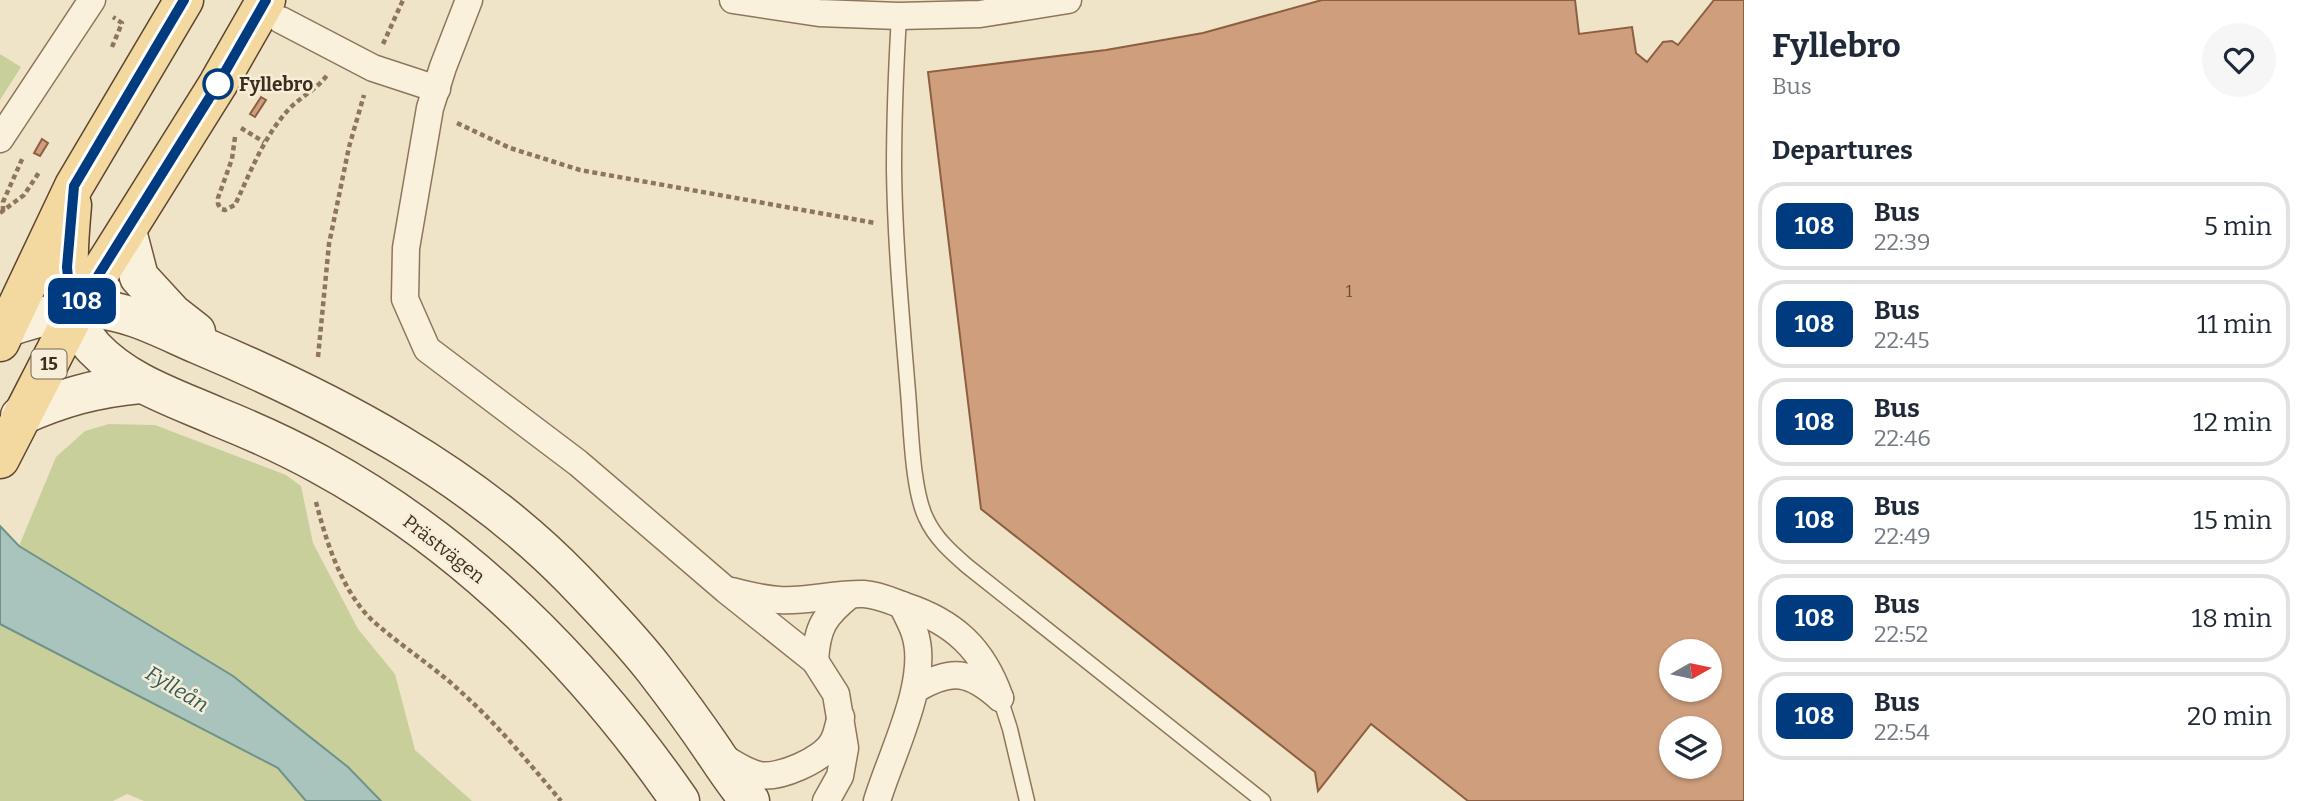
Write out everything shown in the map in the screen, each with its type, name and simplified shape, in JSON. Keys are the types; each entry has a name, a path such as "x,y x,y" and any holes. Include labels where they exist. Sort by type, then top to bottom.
{"main road":[{"path":"3,334 57,178 184,0"},
{"name":"15","path":"0,459 76,311 218,84 273,10"},
{"path":"57,178 69,288 76,311"}],"street":[{"path":"469,0 434,99 406,248 405,299 427,349 578,463 726,590 815,661 836,694 845,748 840,776 826,801"},
{"path":"733,0 751,5 818,13 899,16 980,14 1068,0"},
{"path":"0,139 100,7"},
{"path":"273,10 340,51 434,99"},
{"path":"127,231 139,277 173,314 231,359"},
{"path":"3,334 55,313 93,309 131,317 299,391 387,437 452,476 502,514 570,576 600,608 652,667 714,750 734,783 750,801"},
{"name":"Prästvägen","path":"76,311 81,329 92,346 140,384 269,438 320,465 373,496 483,578 540,630 592,686 641,745 680,801"},
{"name":"Prästvägen","path":"20,416 70,396 110,387 140,384"},
{"path":"726,590 779,600 866,594 925,612 965,639 983,659 993,676 1000,698"},
{"path":"815,661 816,640 821,625 831,610 850,595"},
{"path":"877,801 916,689 919,659 915,635 902,605"},
{"path":"916,689 931,680 949,675 966,676 982,682 1000,698"},
{"path":"714,750 736,765 761,775 794,769 816,759 832,743 841,715"}],"lane":[{"path":"899,16 894,171 910,419 919,496 925,517 935,534 967,566 1263,801"},
{"path":"1000,698 1027,801"}],"path":[{"path":"318,357 323,283 349,147 373,68 403,0"},
{"path":"100,7 122,23 112,47"},
{"path":"235,136 232,159 218,198 218,204 225,210 235,205 264,142 291,107 324,80 340,51"},
{"path":"434,99 510,148 580,170 897,227"},
{"path":"241,128 264,142"},
{"path":"0,213 24,195 57,178"},
{"path":"315,495 323,530 343,580 371,619 460,690 508,737 561,801"}],"green space":[{"path":"0,54 21,67 0,100"},
{"path":"109,424 155,425 286,475 301,486 313,543 358,629 395,674 415,750 472,801 381,801 348,767 19,546 56,457 85,431"},
{"path":"0,624 278,768 306,801 144,801 127,794 113,801 0,801"}],"water":[{"name":"Fylleån","path":"0,526 19,546 233,676 348,767 381,801 306,801 278,768 0,624"}],"building":[{"path":"1322,0 1575,0 1579,34 1632,27 1636,53 1647,62 1663,42 1672,41 1678,45 1714,0 1744,0 1744,801 1468,801 1371,724 1318,791 1315,772 981,509 928,72 1106,50 1203,33"},
{"path":"261,97 266,100 255,117 250,114"},
{"path":"42,139 48,143 40,156 34,153"}],"bus line":[{"name":"108","path":"184,0 74,186 67,267 69,288 76,311 218,84 266,0"}],"place":[{"name":"Fyllebro","path":"218,84"}]}
